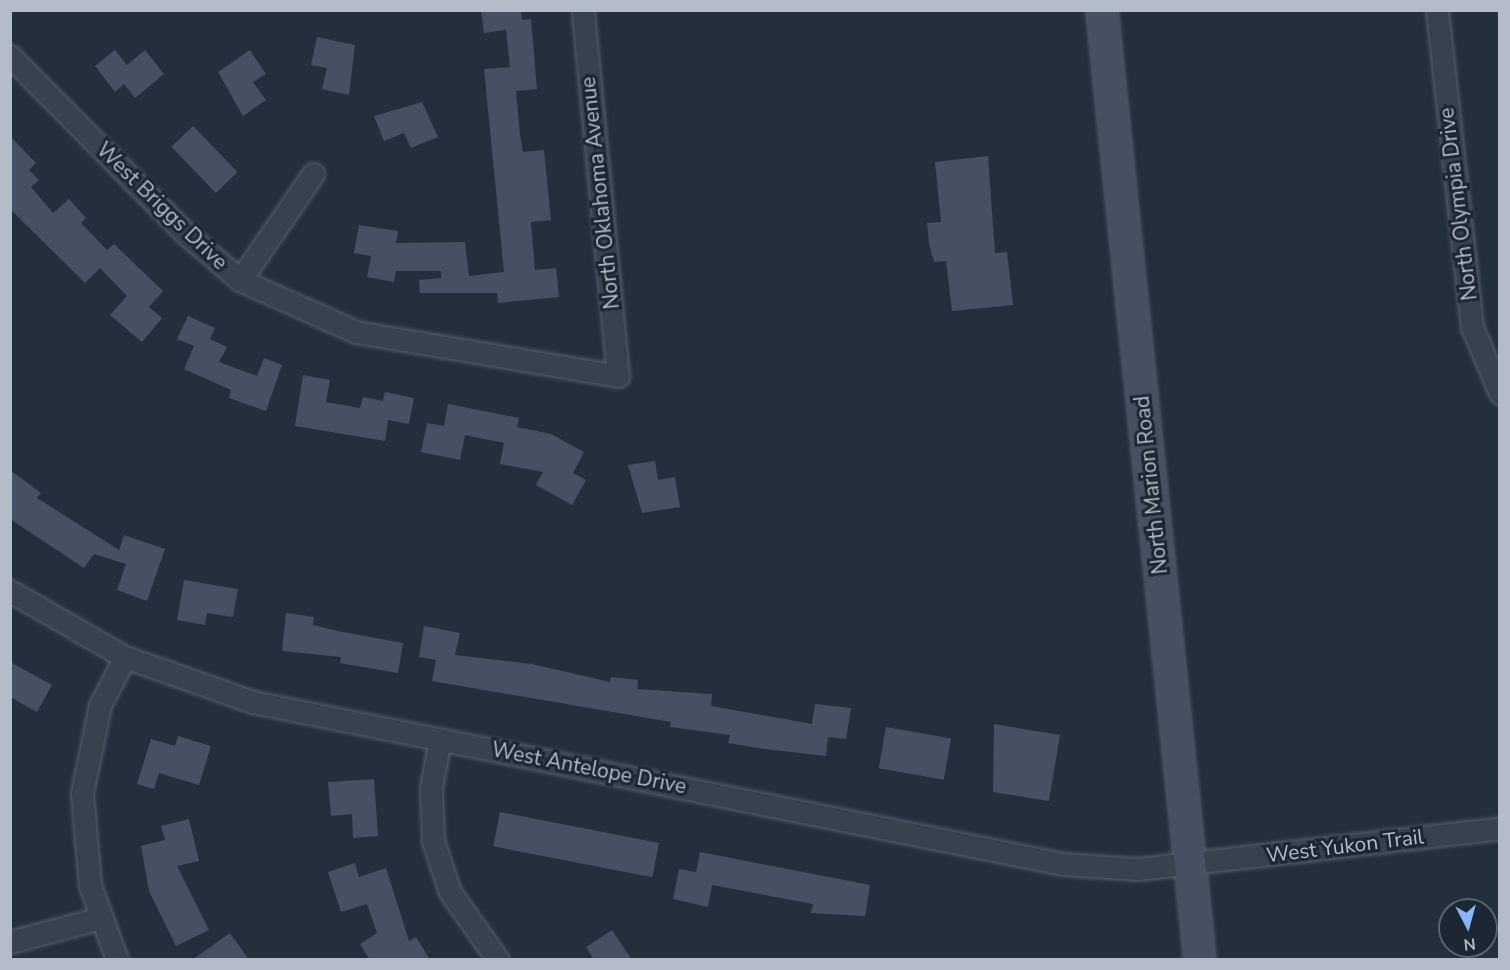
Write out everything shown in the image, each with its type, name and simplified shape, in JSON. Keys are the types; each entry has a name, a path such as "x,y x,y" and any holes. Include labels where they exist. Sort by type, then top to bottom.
{"main road":[{"name":"North Marion Road","path":"1102,10 1200,960"}],"street":[{"name":"North Oklahoma Avenue","path":"583,10 618,376"},
{"name":"North Olympia Drive","path":"1437,10 1472,327 1500,393"},
{"name":"West Briggs Drive","path":"10,56 185,233 240,280 356,332 618,376"},
{"path":"240,280 313,174"},
{"name":"West Antelope Drive","path":"10,591 125,657 253,702 1063,864 1095,868 1190,864"},
{"path":"117,960 100,918 84,846 82,793 100,705 125,657"},
{"path":"440,739 431,788 433,841 450,892 498,960"},
{"name":"West Yukon Trail","path":"1190,864 1500,828"},
{"path":"10,942 100,918"}],"building":[{"path":"481,10 521,10 522,20 531,19 537,89 516,91 520,135 523,152 544,150 551,220 531,222 535,270 556,268 559,297 498,303 497,293 420,293 419,280 441,278 441,271 396,271 394,282 367,277 371,256 354,253 359,225 398,231 396,243 465,242 469,276 504,272 484,69 510,67 506,30 484,33"},
{"path":"317,37 355,45 349,95 322,89 327,68 311,65"},
{"path":"115,50 127,65 145,50 164,74 135,98 124,84 115,92 95,66"},
{"path":"250,50 266,74 253,82 266,100 243,116 218,72"},
{"path":"422,102 438,137 411,148 404,133 384,141 374,116"},
{"path":"193,126 237,172 216,193 171,147"},
{"path":"10,136 36,163 29,170 39,180 31,187 53,213 69,199 86,218 81,223 107,250 114,244 163,291 149,307 162,318 142,342 110,315 127,296 100,268 85,283 10,209"},
{"path":"988,156 995,253 1007,252 1013,305 952,311 946,261 934,262 929,243 927,223 941,222 935,162"},
{"path":"188,316 215,328 210,339 227,347 219,362 257,376 264,358 282,365 266,411 229,398 231,390 184,369 194,346 177,339"},
{"path":"303,375 330,380 326,402 360,408 363,397 383,401 385,392 414,398 409,424 388,420 385,441 295,426"},
{"path":"448,404 519,418 517,427 551,434 584,452 573,473 586,480 572,505 536,485 543,472 500,464 504,443 465,435 460,460 421,452 427,423 444,426"},
{"path":"655,461 658,480 675,477 680,507 642,513 628,465"},
{"path":"10,470 41,493 37,498 119,550 124,535 165,549 147,601 117,590 126,564 94,554 84,568 10,519"},
{"path":"184,580 238,589 233,617 207,613 205,625 177,620"},
{"path":"286,613 314,617 313,625 403,643 398,673 340,663 341,657 282,651"},
{"path":"424,626 460,633 455,655 532,664 610,682 611,677 638,680 637,689 712,694 711,706 812,724 815,704 851,708 846,739 828,737 826,756 764,749 728,743 730,735 670,727 671,722 432,681 436,660 419,657"},
{"path":"10,662 52,685 37,712 10,697"},
{"path":"994,724 1060,735 1049,801 993,792"},
{"path":"886,727 951,738 944,780 879,768"},
{"path":"178,736 211,746 199,785 159,773 154,789 137,784 151,739 175,746"},
{"path":"374,779 378,836 353,838 352,814 331,816 328,782"},
{"path":"500,812 659,843 652,877 493,846"},
{"path":"189,819 199,861 177,866 209,930 176,946 149,891 141,846 165,840 161,826"},
{"path":"700,852 870,885 865,916 811,913 813,904 712,885 708,907 673,899 679,869 696,872"},
{"path":"355,863 359,877 386,868 409,941 416,937 430,960 370,960 360,944 377,933 367,904 341,912 328,872"},
{"path":"612,930 632,960 594,960 586,947"},
{"path":"230,933 249,960 192,960"}]}
